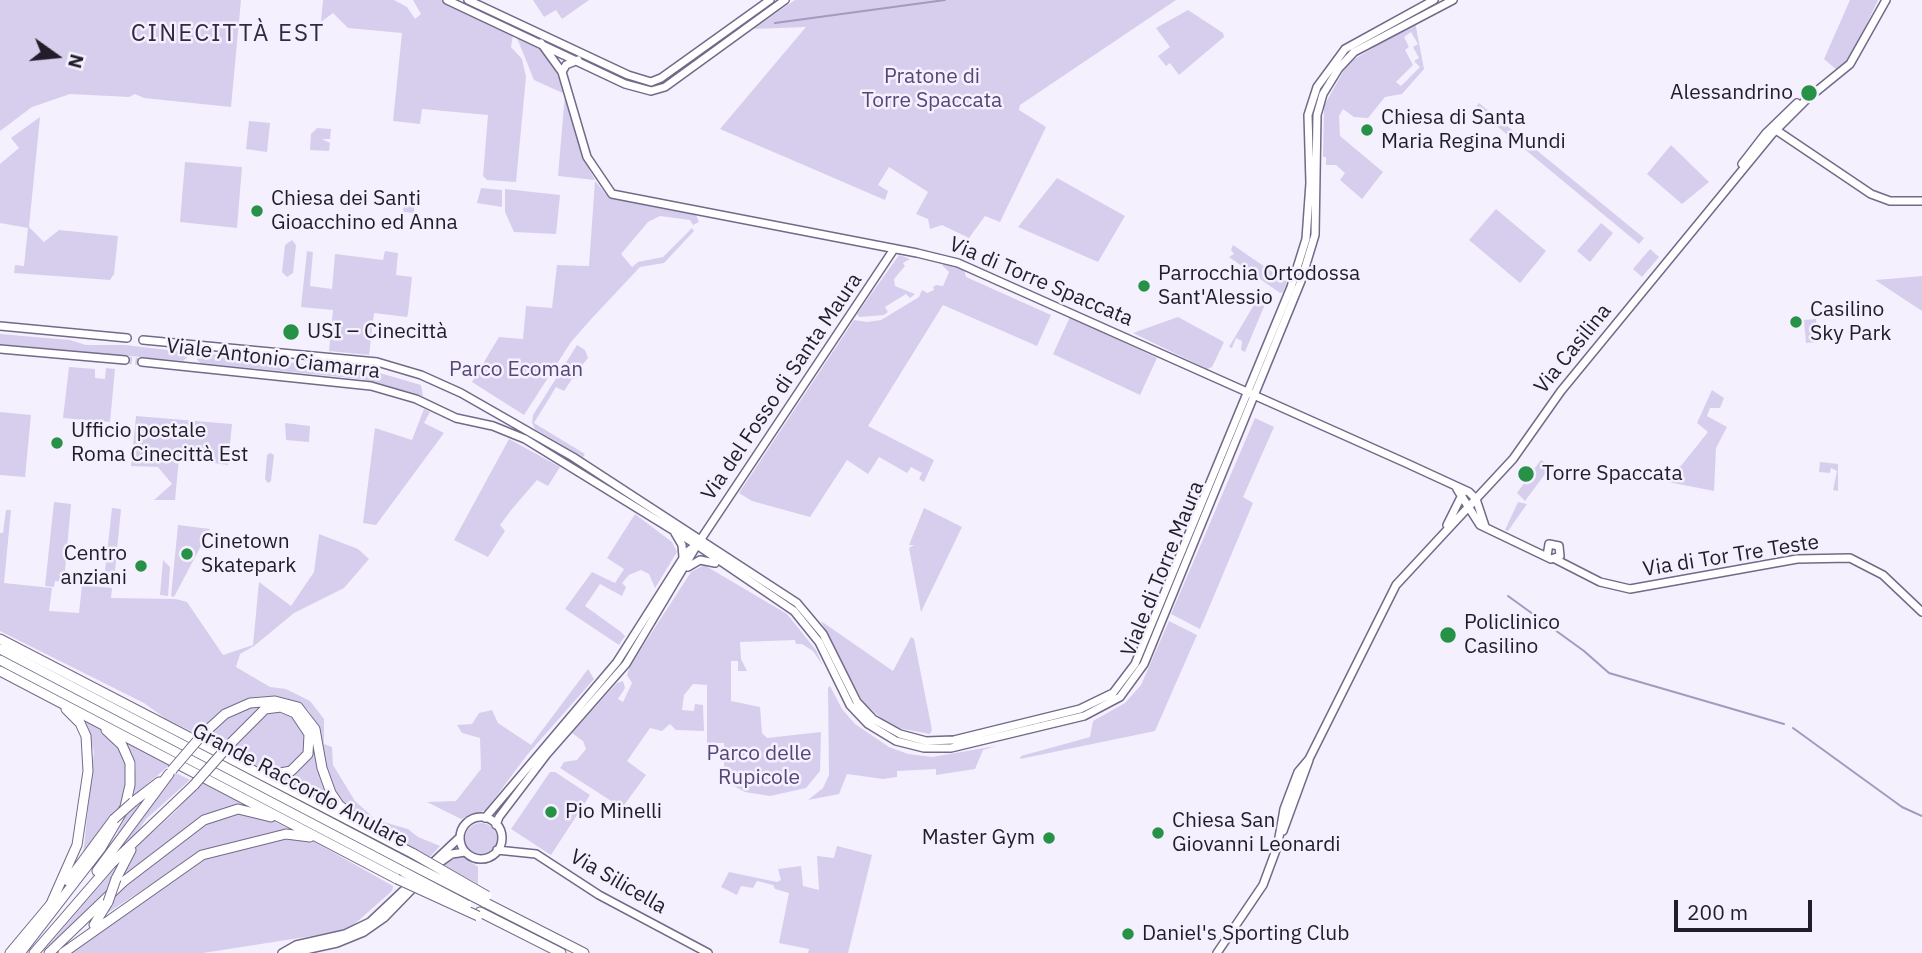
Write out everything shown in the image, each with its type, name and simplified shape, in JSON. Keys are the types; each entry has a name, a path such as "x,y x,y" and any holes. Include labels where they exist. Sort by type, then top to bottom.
{"highway":[{"path":"0,639 376,835"},
{"name":"Grande Raccordo Anulare","path":"0,649 406,867"},
{"name":"Grande Raccordo Anulare","path":"0,660 522,927 583,953"},
{"path":"0,671 331,845"},
{"path":"49,696 80,723 89,753 80,835 67,872 50,906"},
{"path":"27,953 109,857 170,772 202,735 225,714 252,702 278,701 298,708 315,729 324,776 335,799 376,835 406,867"},
{"path":"83,936 108,902 129,852 259,713 275,707 288,709 299,716 307,727 311,741 303,762 284,774 267,773 231,759"},
{"path":"20,953 103,844 127,801 131,771 125,750 117,739 90,719"},
{"path":"9,953 50,906 114,819 170,772"},
{"path":"49,953 123,882 210,817 243,810 300,827"},
{"path":"34,953 111,864 162,817"},
{"path":"63,953 179,869 210,852 289,834 302,835 406,867 522,927"},
{"name":"Grande Raccordo Anulare","path":"522,927 561,953"}],"street":[{"path":"447,0 541,43 564,49 578,60 630,86 658,90 785,0"},
{"path":"468,0 564,49 640,80 657,81 770,0"},
{"path":"1251,394 1304,248 1310,183 1308,115 1316,90 1345,49 1434,0"},
{"path":"1251,394 1313,246 1318,190 1317,115 1323,93 1339,68 1356,51 1453,0"},
{"name":"Via Casilina","path":"1217,953 1261,890 1309,759 1392,590 1516,456 1561,391 1776,130 1804,101 1850,64 1886,0"},
{"name":"Via di Torre Spaccata","path":"541,43 560,69 584,149 601,182 612,194 894,249 967,267 1479,496"},
{"path":"560,69 564,49"},
{"path":"560,69 578,60"},
{"name":"Via Casilina","path":"1730,186 1766,133 1804,101"},
{"path":"1776,130 1875,196 1890,201 1922,201"},
{"name":"Via del Fosso di Santa Maura","path":"496,825 499,817 547,754 623,667 685,570 699,542 894,249"},
{"path":"0,327 127,338"},
{"name":"Viale Antonio Ciamarra","path":"144,340 373,362 424,376 461,393 573,457 683,528 699,542"},
{"path":"0,349 125,360"},
{"name":"Viale Antonio Ciamarra","path":"142,362 353,383 389,390 456,418 496,427 526,439 672,529 699,542"},
{"name":"Viale di Torre Maura","path":"699,542 731,560 807,612 828,641 855,700 873,719 900,734 926,741 954,740 1086,708 1117,688 1136,664 1251,394"},
{"name":"Viale di Torre Maura","path":"699,542 803,619 819,642 850,705 868,724 896,741 924,748 955,748 1087,716 1120,697 1140,672 1251,394"},
{"path":"1455,486 1469,506"},
{"name":"Via Casilina","path":"1443,533 1462,495"},
{"path":"1479,496 1484,524"},
{"name":"Via di Tor Tre Teste","path":"1469,506 1476,522 1532,549 1552,554 1573,568 1610,586 1635,589 1801,558 1850,558 1883,575 1922,612"},
{"path":"683,528 700,531 710,526"},
{"path":"710,526 709,540 731,560"},
{"path":"672,529 682,545 683,558"},
{"name":"Via del Fosso di Santa Maura","path":"485,818 617,662 683,558 699,542"},
{"path":"685,570 693,562 708,560 738,573"},
{"name":"Via Casilina","path":"1278,844 1287,800 1299,770 1309,759"},
{"path":"282,953 293,946 345,934 367,924 460,837 467,823 485,818 496,825 501,841 509,850"},
{"path":"460,837 465,852"},
{"path":"292,953 344,941 369,930 391,912 439,862 456,853 465,852 483,859 497,850 501,841"},
{"name":"Via Silicella","path":"497,850 536,854 599,895 708,953"}],"green space":[{"path":"0,0 241,0 231,107 144,98 135,94 129,97 70,94 32,107 0,131"},
{"path":"323,0 394,0 407,7 415,19 421,14 413,0 441,0 513,35 511,47 522,59 526,77 516,182 487,180 483,176 488,115 422,109 420,124 393,121 402,33 348,28 333,13 321,22"},
{"path":"533,0 589,0 562,19 556,10 544,17"},
{"name":"Pratone di Torre Spaccata","path":"795,0 1176,0 1020,105 1019,110 1046,127 1000,222 985,216 969,238 942,225 930,229 928,219 916,214 928,192 889,167 878,185 888,191 885,200 720,129 806,27 753,29"},
{"path":"1850,0 1878,0 1851,57 1837,70 1824,59"},
{"path":"1188,10 1223,33 1224,37 1179,75 1170,63 1166,66 1158,56 1170,47 1156,28"},
{"path":"1415,22 1424,69 1402,94 1385,97 1368,118 1354,117 1343,109 1339,116 1340,136 1383,172 1362,199 1340,180 1345,173 1336,165 1326,165 1326,157 1323,157 1324,106 1344,70 1353,60","holes":["1411,32 1418,44 1413,47 1419,58 1414,61 1420,67 1401,86 1396,82 1413,65 1405,50 1409,47 1404,37"]},
{"path":"517,38 539,47 554,66 565,94 534,80"},
{"path":"565,94 582,156 595,180 558,176"},
{"path":"1479,103 1644,238 1639,244 1475,108"},
{"path":"40,117 29,227 44,242 59,230 118,236 114,274 110,280 14,273 15,265 24,266 28,228 0,223 0,164 19,148 11,138"},
{"path":"249,121 270,123 267,152 246,149"},
{"path":"317,128 331,129 330,139 322,139 330,143 329,151 310,150 311,134"},
{"path":"1671,145 1709,182 1682,204 1647,174"},
{"path":"185,162 242,167 237,228 180,222"},
{"path":"1057,178 1125,216 1098,262 1018,227"},
{"name":"Parco Ecoman","path":"595,181 609,198 696,215 699,222 693,225 690,220 660,216 648,222 621,254 632,267 638,262 663,257 692,228 694,231 664,263 640,267 593,317 571,342 524,415 472,382 499,337 523,339 526,306 552,308 557,265 589,266"},
{"path":"481,188 502,190 502,207 477,203"},
{"path":"505,189 560,195 556,234 514,232 505,212"},
{"path":"405,194 415,195 414,213 403,212"},
{"path":"1496,209 1546,251 1520,283 1469,240"},
{"path":"1601,223 1613,233 1590,262 1577,251"},
{"path":"292,240 296,245 293,273 287,277 282,272 285,245"},
{"path":"1233,245 1287,282 1283,292 1280,293 1229,257 1234,254 1231,250"},
{"path":"1650,249 1659,257 1642,277 1633,269"},
{"path":"307,251 313,252 310,286 332,289 335,254 383,260 385,251 398,253 396,275 412,277 408,314 407,317 374,313 369,355 329,351 333,310 301,307"},
{"path":"899,255 910,259 903,263 905,266 894,279 895,286 915,294 910,298 906,294 885,307 888,312 884,315 859,317 857,314"},
{"path":"945,262 964,269 966,277 1051,315 1037,346 943,305 868,426 934,460 924,482 919,479 922,473 911,467 907,473 879,457 868,474 847,460 810,517 752,501 739,493 854,320 881,320 919,297 922,290 927,293 934,290 936,285 943,286 949,272 942,265"},
{"path":"1922,276 1922,311 1875,280 1888,279"},
{"path":"1261,293 1268,297 1245,352 1241,350 1242,341 1236,338 1232,348 1229,347"},
{"path":"1070,317 1157,358 1140,395 1053,354"},
{"path":"1178,317 1224,342 1212,367 1207,369 1133,333"},
{"path":"1816,319 1818,342 1806,343 1804,320"},
{"path":"0,334 70,340 86,345 125,345 185,352 188,357 183,361 0,344"},
{"path":"577,345 585,350 588,358 578,370 578,378 572,379 564,391 556,387 534,423 585,454 583,457 535,429 532,423 533,415"},
{"path":"199,353 373,371 421,385 423,396 361,379 200,363 197,359"},
{"path":"69,367 95,369 95,378 105,379 106,368 115,369 110,422 63,418"},
{"path":"1712,390 1724,398 1720,408 1710,408 1707,416 1727,427 1716,448 1714,491 1668,482 1708,432 1697,423"},
{"path":"424,409 430,412 424,423 444,433 376,525 363,523 375,428 412,440"},
{"path":"0,412 31,415 25,477 0,475"},
{"path":"136,416 232,424 228,465 179,458 175,500 154,500 172,484 158,467 131,466"},
{"path":"1255,418 1274,427 1243,497 1253,503 1200,629 1171,614"},
{"path":"285,423 310,426 309,442 286,440"},
{"path":"509,439 560,467 548,486 537,480 512,509 500,525 505,531 488,557 454,540"},
{"path":"267,455 274,455 271,481 268,483 265,479"},
{"path":"1541,460 1551,466 1525,501 1517,493 1527,479 1521,473 1525,468 1531,473"},
{"path":"1820,462 1838,464 1838,491 1833,490 1837,471 1831,468 1830,473 1819,472"},
{"path":"54,502 71,504 64,582 55,581 54,587 45,586"},
{"path":"1518,502 1527,504 1508,531 1505,530"},
{"path":"112,508 121,509 114,581 104,580"},
{"path":"924,508 962,527 921,612 909,548 914,545 909,545"},
{"path":"6,510 11,510 4,583 52,588 49,611 79,613 82,585 112,588 111,598 176,599 187,602 223,655 253,645 259,582 291,606 314,572 319,534 358,549 369,559 344,588 294,613 254,646 240,654 236,667 270,687 286,689 310,701 324,719 324,744 332,747 333,765 355,801 376,820 408,829 418,837 440,846 429,858 400,844 346,808 328,780 318,726 308,710 297,702 277,696 254,697 224,709 197,734 166,719 144,703 0,631 0,533 3,533"},
{"path":"635,514 672,542 677,552 655,588 649,574 641,570 629,575 622,583 626,587 622,596 600,584 585,606 625,636 619,645 565,609 592,572 615,583 624,569 607,558"},
{"path":"178,525 210,529 174,597 171,596"},
{"path":"163,560 170,567 168,596 160,595"},
{"name":"Parco delle Rupicole","path":"704,565 787,614 816,650 823,666 813,651 802,644 796,644 795,640 740,642 741,659 747,671 738,671 738,661 731,661 731,701 760,707 762,733 767,738 821,732 820,771 806,788 770,796 745,792 724,781 724,743 707,743 707,685 693,684 684,695 682,710 694,711 695,704 703,705 704,731 676,730 670,724 662,731 650,728 627,761 646,775 622,808 560,768 564,762 577,760 586,749 583,741 572,733 617,683 623,681 625,688 618,699 623,702 632,683 627,675 630,666 691,572"},
{"path":"821,621 893,671 911,637 914,639 932,730 930,734 898,728 882,719 863,702"},
{"path":"1169,621 1197,635 1155,731 1020,759 1021,756 1090,737 1093,721 1125,703 1141,685"},
{"path":"588,669 594,679 527,755 486,810 461,819 427,802 456,801 481,769 480,738 462,733 457,725 472,724 479,713 492,710 498,723 531,745"},
{"path":"830,686 842,709 855,724 889,747 908,754 932,757 996,746 983,750 975,769 936,775 936,769 897,771 897,777 883,779 847,774 839,794 808,800 823,788 829,775"},
{"path":"262,703 262,707 222,747 204,738 220,720"},
{"path":"286,711 304,724 308,750 293,769 265,770 229,751 264,713"},
{"path":"85,720 108,735 122,750 129,771 123,805 105,822 83,855 94,752"},
{"path":"125,740 170,765 134,795 136,763"},
{"path":"314,744 338,811 278,777 302,768"},
{"path":"174,772 190,780 146,819 135,836 112,858"},
{"name":"Pio Minelli","path":"550,772 555,772 590,795 551,855 511,829"},
{"path":"201,781 251,806 230,807 202,817 119,880 137,846 176,811"},
{"path":"149,794 80,883 117,834 130,807"},
{"path":"234,813 270,819 294,832 199,853 103,916 113,896 146,867 200,826"},
{"path":"1191,814 1210,819 1208,829 1188,824"},
{"path":"481,823 492,828 497,839 492,850 481,855 470,850 465,839 470,828"},
{"path":"288,838 313,841 393,886 392,891 350,928 312,936 203,953 68,953 208,856"},
{"path":"837,846 872,855 848,953 808,953 809,949 779,943 789,893 757,881 753,888 741,886 737,895 721,887 729,872 777,882 781,880 778,869 801,866 803,886 819,890 817,856 834,858"},
{"path":"458,857 464,857 478,867 478,884 444,865"},
{"path":"119,863 109,888 43,952"}],"waterway":[{"path":"775,23 945,0"},
{"path":"1508,596 1584,651 1609,673 1784,724"},
{"path":"1793,728 1902,807 1922,816"}],"tunnel":[{"path":"125,360 142,362"}],"place":[{"name":"Alessandrino","path":"1809,93"},
{"name":"Chiesa di Santa Maria Regina Mundi","path":"1367,130"},
{"name":"Chiesa dei Santi Gioacchino ed Anna","path":"257,211"},
{"name":"Parrocchia Ortodossa Sant'Alessio","path":"1144,286"},
{"name":"Casilino Sky Park","path":"1796,322"},
{"name":"USI – Cinecittà","path":"291,332"},
{"name":"Ufficio postale Roma Cinecittà Est","path":"57,443"},
{"name":"Torre Spaccata","path":"1526,474"},
{"name":"Cinetown Skatepark","path":"187,554"},
{"name":"Centro anziani","path":"141,566"},
{"name":"Policlinico Casilino","path":"1448,635"},
{"name":"Pio Minelli","path":"551,812"},
{"name":"Chiesa San Giovanni Leonardi","path":"1158,833"},
{"name":"Master Gym","path":"1049,838"},
{"name":"Daniel's Sporting Club","path":"1128,934"}],"district":[{"name":"CINECITTÀ EST","path":"228,34"}]}
